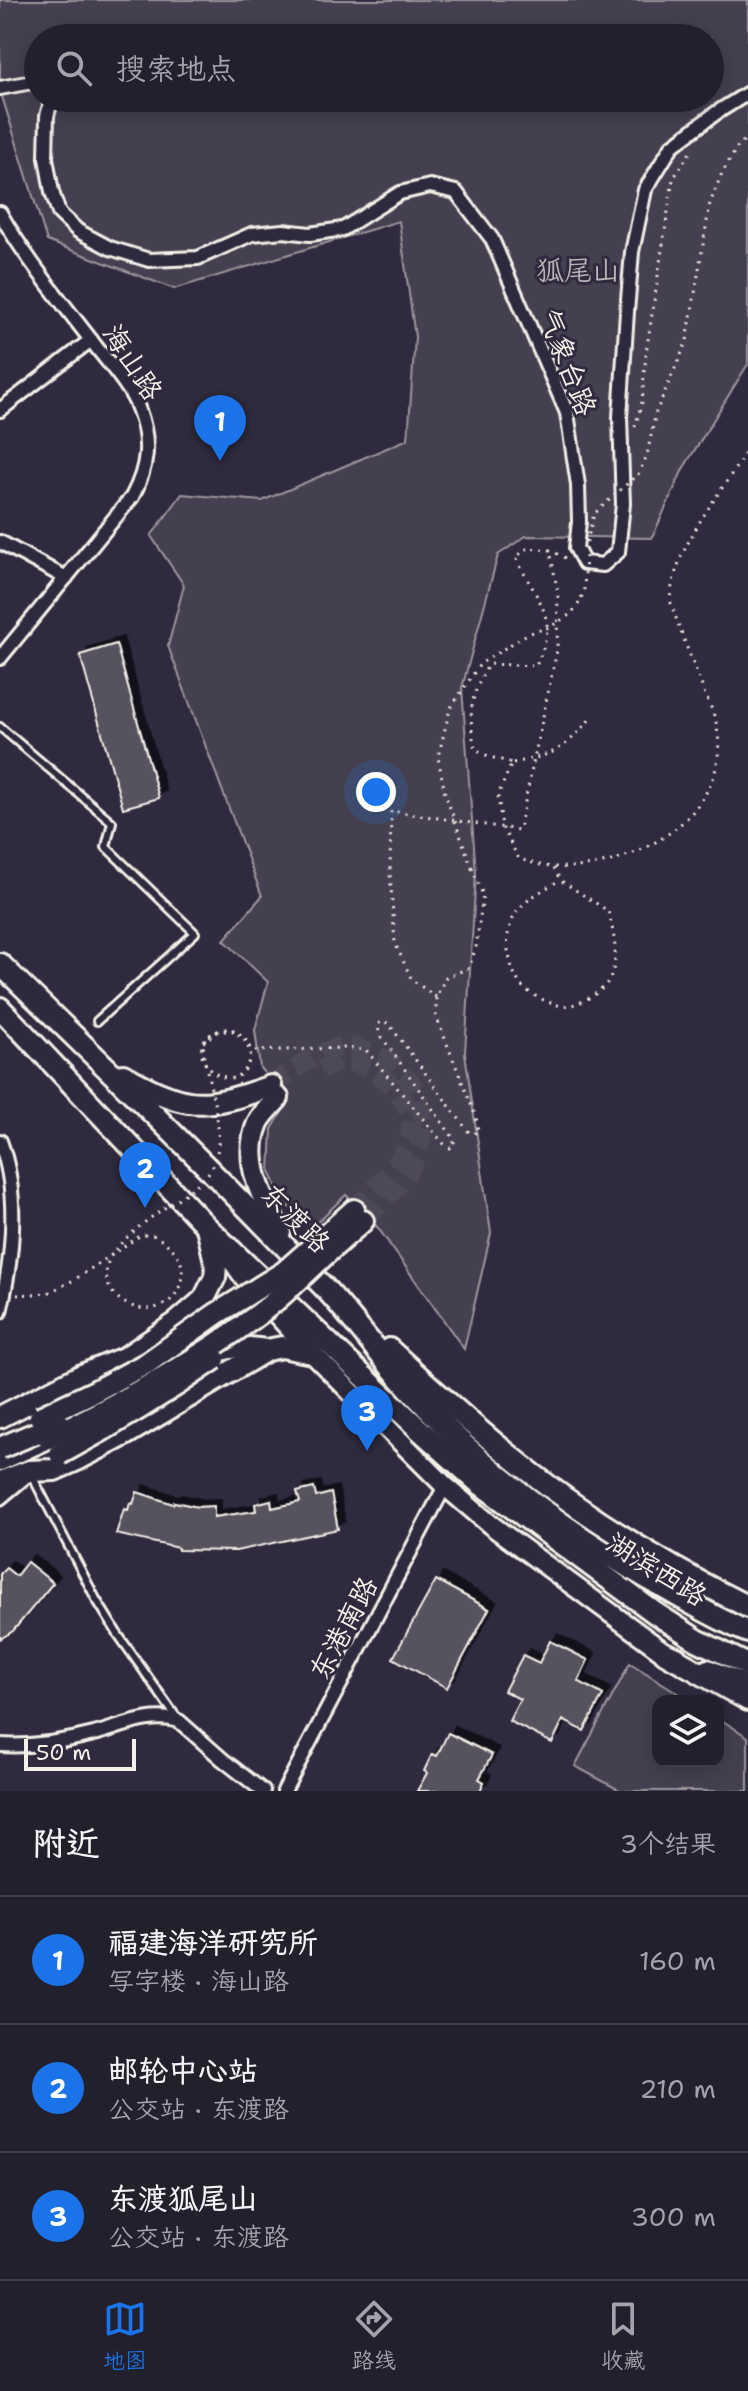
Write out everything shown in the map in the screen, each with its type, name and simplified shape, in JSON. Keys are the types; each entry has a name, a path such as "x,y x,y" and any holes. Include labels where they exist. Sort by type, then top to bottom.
{"main road":[{"name":"东渡路","path":"0,964 289,1250 345,1309 399,1377 468,1450 544,1522"},
{"path":"4,1020 207,1227 421,1431"},
{"path":"106,1067 155,1091 189,1102 274,1092 258,1123 251,1157 261,1195 289,1250"},
{"path":"0,1460 100,1413 232,1334 263,1311 359,1215"},
{"path":"207,1227 249,1284 312,1353 445,1486 491,1525 665,1653 748,1700"},
{"path":"0,1418 82,1375 126,1357 176,1323 204,1299 215,1277 215,1255 207,1227"},
{"path":"0,1418 40,1417 147,1363 332,1239"},
{"path":"0,1482 29,1471 115,1425 224,1353 283,1303 332,1239"},
{"path":"0,1448 66,1420 178,1358 226,1323 284,1272"},
{"path":"249,1284 479,1483 544,1522 665,1620 748,1665"},
{"path":"345,1309 505,1452 581,1509 684,1574 748,1607"},
{"path":"176,1323 187,1319 205,1326 218,1340 218,1348 212,1354"},
{"path":"29,1471 54,1448 224,1348 239,1346 267,1350 282,1347 312,1353"},
{"path":"29,1471 54,1470 79,1459 267,1350"},
{"name":"湖滨西路","path":"544,1522 722,1621 748,1632"},
{"name":"湖滨西路","path":"544,1522 714,1637 748,1650"},
{"path":"665,1653 748,1685"}],"street":[{"path":"0,88 24,84"},
{"name":"气象台路","path":"724,108 748,93"},
{"name":"气象台路","path":"48,112 46,158 59,213 78,231 110,248 149,260 198,258 252,234 283,231 310,234 343,229 400,193 430,186 456,192 492,239 567,413 578,485 576,548 584,563 603,565 618,552 623,504 620,417 627,312 632,252 645,190 672,146 718,112"},
{"name":"海山路","path":"0,213 17,243 138,405 147,454 143,477 132,497 0,658"},
{"path":"0,410 91,340"},
{"path":"0,542 66,578"},
{"path":"0,1141 11,1189 13,1227 8,1277 0,1312"},
{"path":"0,1498 29,1471"},
{"name":"东港南路","path":"284,1791 445,1486"},
{"path":"0,1745 21,1746 68,1740 154,1718 179,1721 263,1791"}],"lane":[{"path":"0,727 112,822 106,847 195,933 97,1021"},
{"path":"29,1471 96,1599 179,1721"}],"path":[{"path":"4,1295 48,1293 74,1280 141,1235 153,1235 171,1246 181,1261 182,1276 176,1294 164,1306 133,1308 120,1300 111,1289 106,1275 109,1261 121,1242 206,1177 217,1158 218,1119 203,1062 203,1052 202,1043 210,1037 217,1032 225,1031 233,1030 239,1035 245,1041 251,1053 246,1068 239,1076 227,1078 219,1075 211,1072 206,1064 201,1057 201,1048 209,1035 217,1032 224,1030 238,1033 248,1044 251,1059 245,1071 233,1079 218,1076 207,1068 201,1054 203,1046 205,1038 212,1033 219,1029 236,1030 248,1041 253,1051 366,1050 443,1143 450,1148 454,1146 454,1139 379,1033 378,1024 383,1021 389,1024 468,1131 474,1134 478,1131 476,1117 436,1016 436,997 446,977 469,968 476,947 483,895 445,794 438,757 450,709 480,664 527,634 550,627 571,614 580,602 584,589 587,541 594,514 639,473 647,455 656,412 687,341 710,203 722,173 738,146 748,137"},
{"path":"634,429 642,402 646,353 673,179 694,147"},
{"path":"512,763 498,795 502,827 519,859 554,868 601,865 642,851 676,828 702,802 718,767 717,726 670,600 672,579 689,542 748,448"},
{"path":"580,556 566,558 550,550 528,548 516,557 534,588 548,626 545,645 536,666 489,664 477,683 469,721 475,749 512,763 547,756 572,740 590,719"},
{"path":"436,997 412,980 395,943 390,873 391,811 519,830 557,650 558,594 550,550"},
{"path":"554,868 560,880 608,911 614,935 614,963 607,984 590,998 565,1006 541,998 522,986 511,967 507,945 510,926 520,908 560,880"}],"green space":[{"name":"狐尾山","path":"0,0 748,0 748,364 683,469 652,538 526,536 498,555 462,688 476,873 465,1053 491,1233 464,1349 378,1228 346,1195 312,1227 283,1202 270,1171 272,1129 288,1102 260,1068 255,1030 268,982 224,940 262,896 168,646 184,585 151,536 182,494 262,501 408,439 415,337 399,221 174,289 47,241 0,90"},
{"path":"630,1663 681,1695 652,1695 652,1767 724,1767 724,1722 748,1737 748,1791 621,1791 575,1766"}],"building":[{"path":"116,644 159,798 123,808 80,655"},
{"path":"314,1488 316,1497 331,1493 338,1529 236,1551 178,1550 116,1534 124,1509 128,1510 130,1503 133,1504 137,1492 173,1504 214,1506 214,1517 256,1511 255,1504 271,1500 272,1508 300,1502 297,1492"},
{"path":"27,1562 53,1583 13,1631 0,1639 0,1574 6,1568 16,1576"},
{"path":"436,1580 489,1609 447,1688 393,1658"},
{"path":"550,1641 588,1660 578,1681 603,1695 584,1731 563,1720 552,1743 509,1721 520,1699 504,1691 523,1655 539,1663"},
{"path":"448,1733 492,1755 479,1779 484,1782 480,1791 417,1791 427,1773 424,1771 432,1754 437,1756"}],"tunnel":[{"path":"271,1086 316,1056 336,1048 349,1047 386,1060 410,1082 422,1111 420,1143 404,1177 363,1221"},
{"path":"321,1070 344,1061 367,1068 400,1095 411,1118 411,1130 403,1152 354,1210"}],"place":[{"name":"福建海洋研究所","path":"220,461"},
{"name":"邮轮中心站","path":"145,1208"},
{"name":"东渡狐尾山","path":"367,1451"}]}
